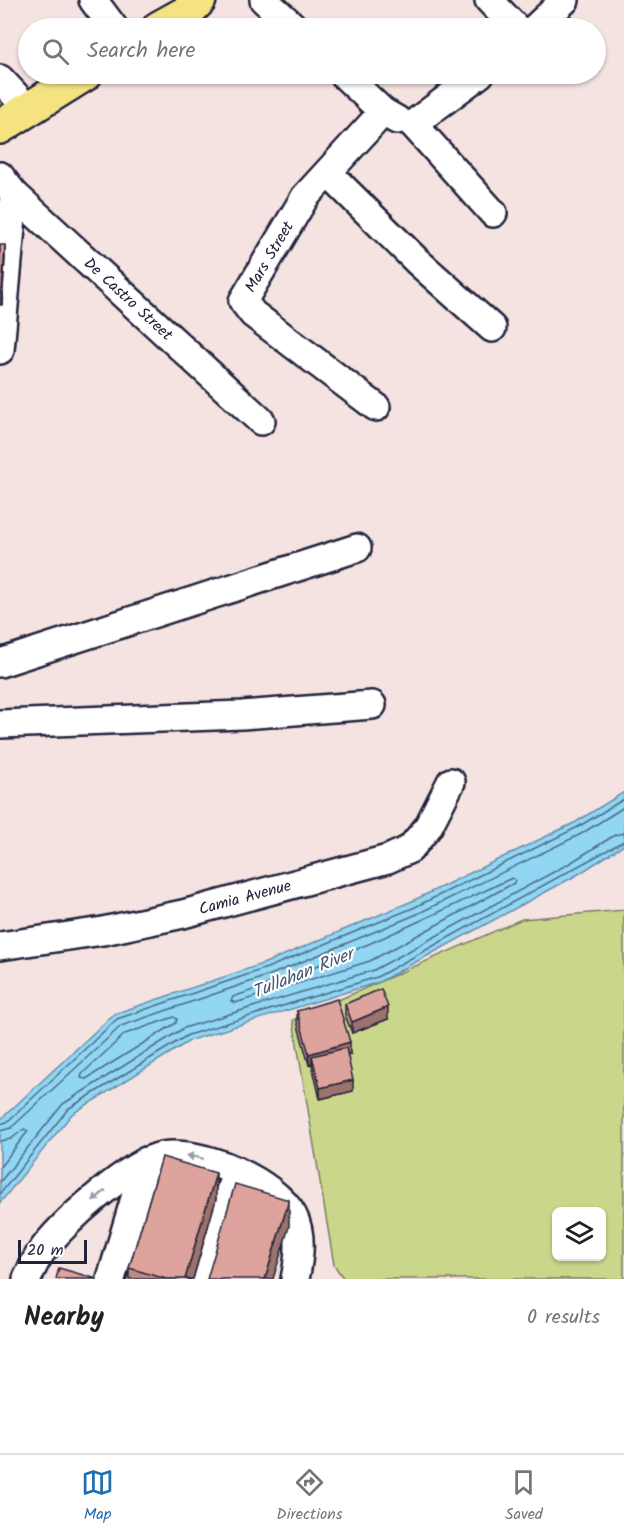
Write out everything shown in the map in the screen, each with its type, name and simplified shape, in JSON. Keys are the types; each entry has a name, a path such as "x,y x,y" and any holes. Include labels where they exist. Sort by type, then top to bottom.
{"main road":[{"path":"176,18 199,0"},
{"path":"0,127 68,84"}],"street":[{"path":"93,0 106,18"},
{"path":"264,0 284,18"},
{"path":"489,0 506,18"},
{"path":"546,18 565,0"},
{"path":"0,79 27,108"},
{"path":"354,84 383,112 398,121 413,124 493,213"},
{"path":"413,124 467,84"},
{"name":"Mars Street","path":"376,407 244,306 243,301 306,197 383,112"},
{"path":"328,172 418,262 492,327"},
{"path":"0,350 7,185"},
{"name":"De Castro Street","path":"7,185 261,421"},
{"path":"0,663 357,548"},
{"path":"0,724 242,715 372,705"},
{"name":"Camia Avenue","path":"0,946 103,932 183,914 388,859 411,849 428,827 451,782"},
{"path":"27,1279 41,1251 56,1234 122,1176 146,1161 162,1156 197,1156 236,1172 275,1194 294,1217 299,1257 295,1279"},
{"path":"111,1279 146,1161"},
{"path":"204,1279 236,1172"}],"green space":[{"path":"624,910 624,1279 344,1279 334,1265 293,1020 522,919"}],"water":[{"name":"Tullahan River","path":"624,792 624,845 577,875 379,982 191,1040 72,1114 0,1203 0,1120 114,1014 265,963 410,902 576,822"}],"building":[{"path":"0,245 5,245 2,293 0,293"},
{"path":"381,989 388,1007 352,1022 345,1004"},
{"path":"337,999 350,1042 309,1054 297,1011"},
{"path":"346,1048 353,1080 320,1088 312,1056"},
{"path":"162,1157 216,1173 185,1279 166,1279 129,1268"},
{"path":"235,1184 289,1200 265,1279 207,1279"},
{"path":"59,1268 97,1279 56,1279"}]}
